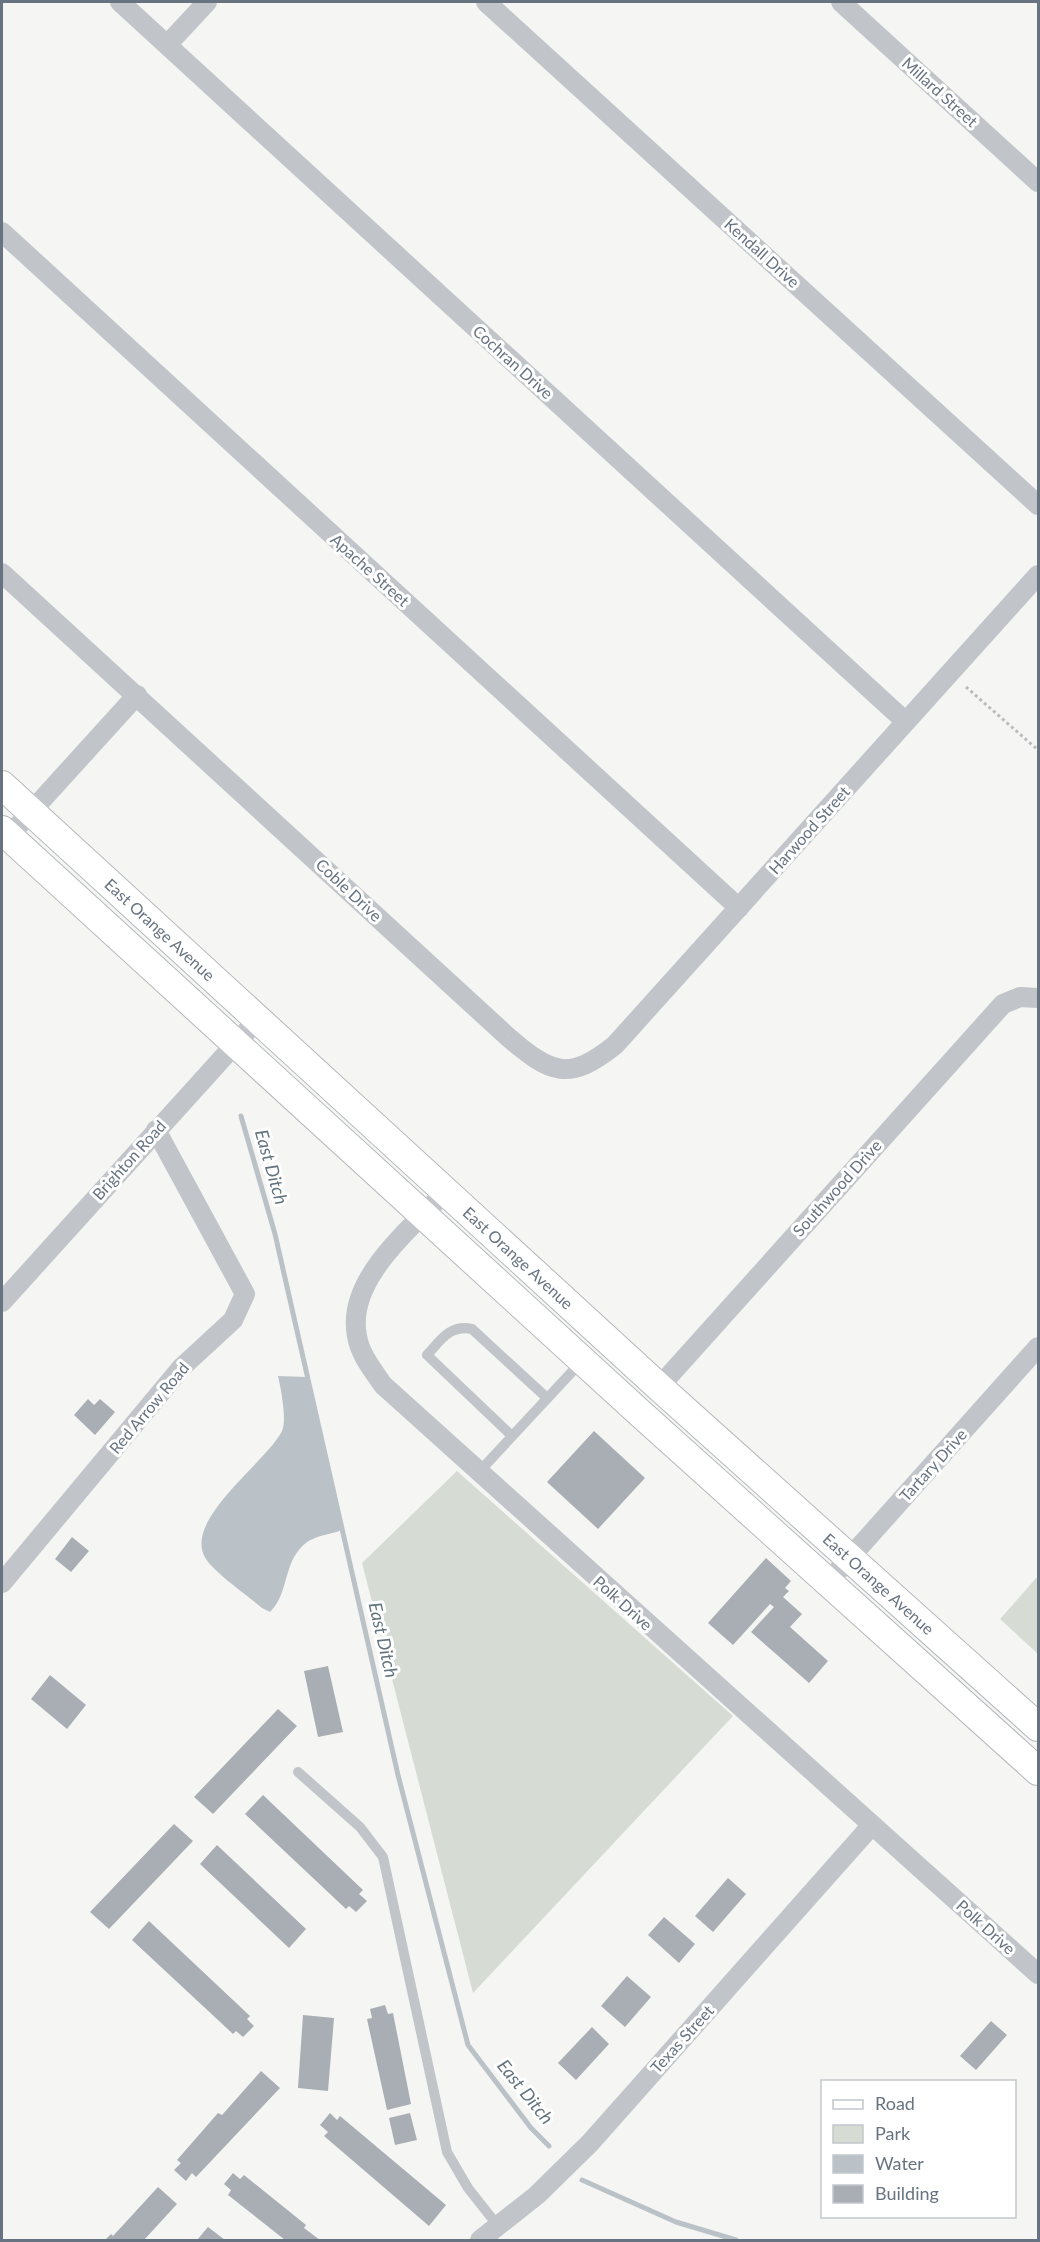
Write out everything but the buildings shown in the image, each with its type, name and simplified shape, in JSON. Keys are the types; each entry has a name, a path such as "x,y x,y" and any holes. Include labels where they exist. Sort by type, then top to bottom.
{"street":[{"name":"Cochran Drive","path":"120,2 906,722"},
{"path":"167,45 207,2"},
{"name":"Kendall Drive","path":"486,2 1038,505"},
{"name":"Millard Street","path":"841,2 1038,182"},
{"name":"Apache Street","path":"2,232 739,908"},
{"name":"Coble Drive","path":"2,573 508,1037 541,1062 569,1069"},
{"name":"Harwood Street","path":"569,1069 588,1065 615,1045 1038,575"},
{"path":"5,833 31,812 137,695"},
{"name":"East Orange Avenue","path":"2,786 659,1387 1038,1727"},
{"name":"East Orange Avenue","path":"5,833 582,1360 1038,1771"},
{"name":"Southwood Drive","path":"659,1387 1003,1004 1029,998"},
{"name":"Brighton Road","path":"2,1302 257,1020"},
{"name":"Red Arrow Road","path":"2,1583 182,1366 233,1320 245,1294 156,1130"},
{"name":"Polk Drive","path":"445,1192 368,1278 359,1297 356,1316 357,1337 364,1357 383,1385 478,1473 1038,1974"},
{"name":"Tartary Drive","path":"828,1582 1038,1347"},
{"name":"Texas Street","path":"480,2241 537,2195 590,2143 872,1825"}],"lane":[{"path":"512,1436 427,1355 451,1330 462,1327 472,1329 547,1398"},
{"path":"478,1473 582,1360"},
{"path":"298,1772 360,1827 383,1857 447,2152 468,2188 498,2226"}],"path":[{"path":"966,687 1038,750"}],"green space":[{"path":"457,1471 733,1716 473,1993 362,1563"},
{"path":"1038,1576 1038,1654 1000,1619"}],"water":[{"path":"278,1376 307,1377 342,1530 310,1540 299,1550 293,1558 281,1596 270,1612 217,1571 206,1559 201,1544 205,1527 215,1510 282,1431 284,1412"}],"waterway":[{"name":"East Ditch","path":"241,1116 275,1234 398,1775 468,2045 531,2128 549,2146"},
{"name":"East Ditch","path":"582,2180 676,2222 736,2240"}]}
